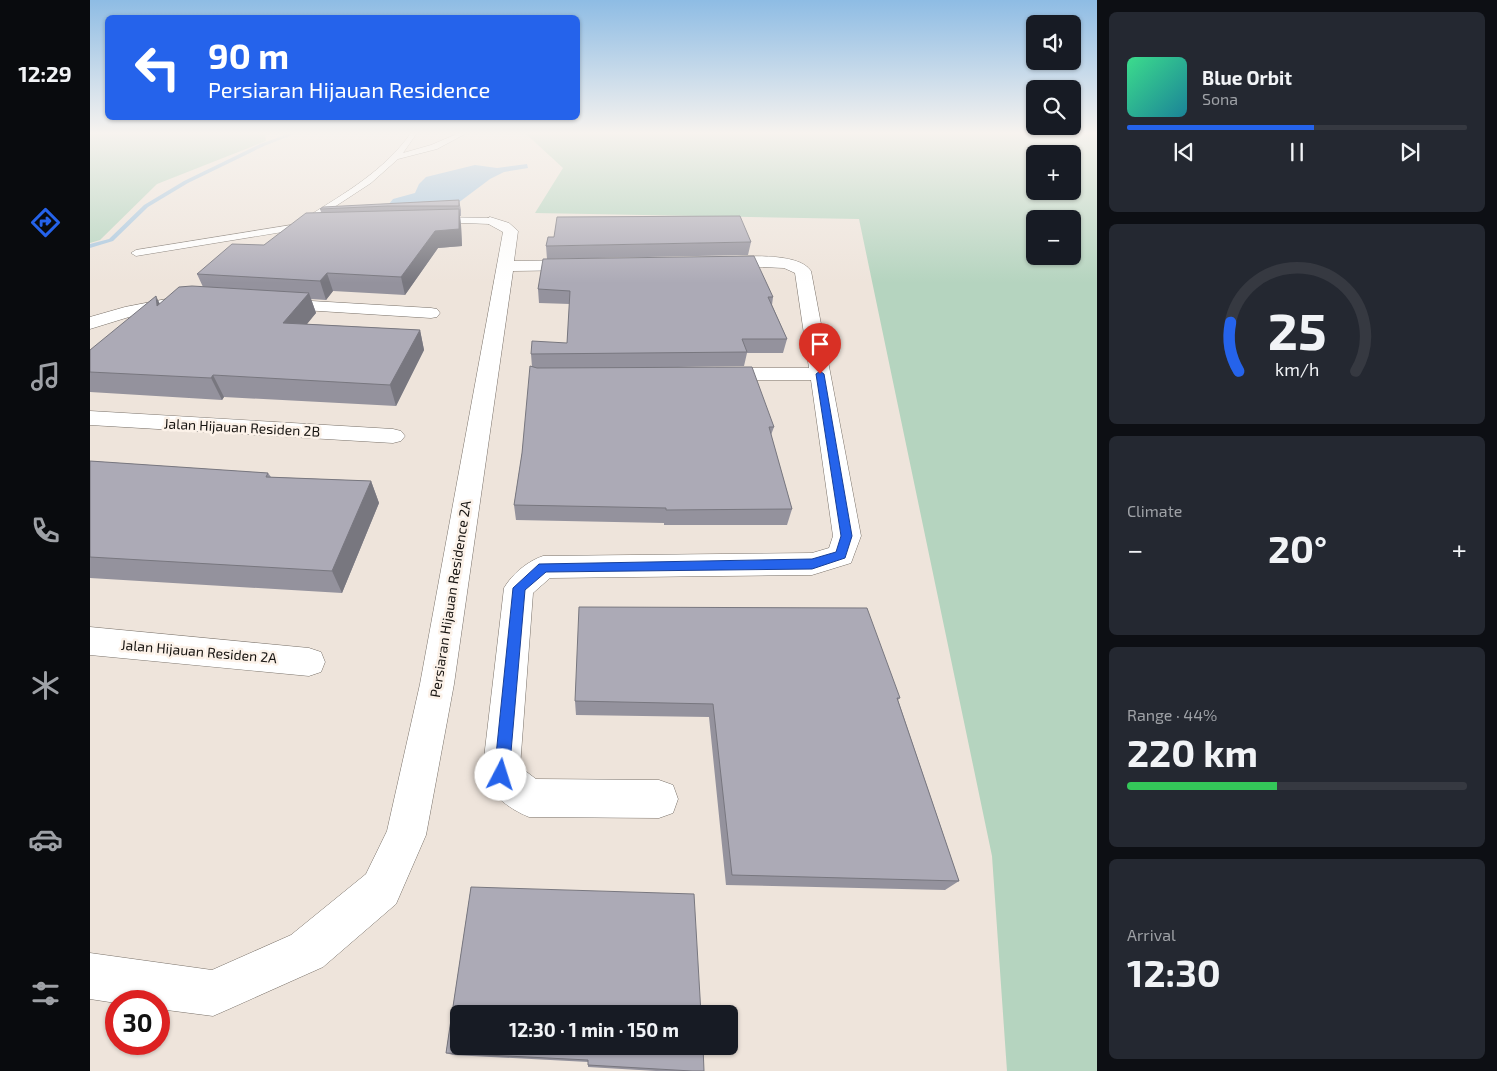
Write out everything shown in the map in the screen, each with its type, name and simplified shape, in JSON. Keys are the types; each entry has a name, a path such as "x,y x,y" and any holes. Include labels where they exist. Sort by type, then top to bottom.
{"street":[{"name":"Persiaran Hijauan Residence 2A","path":"90,976 213,993 307,951 381,889 406,835 437,684 506,266 511,231 504,226 490,221"},
{"path":"659,798 529,798 501,775 519,588 543,567 812,564 841,555 846,536 803,271 788,264 702,263"},
{"path":"506,266 594,264"},
{"path":"90,323 160,304 194,300"},
{"path":"262,303 430,313"},
{"path":"693,374 820,374"},
{"name":"Jalan Hijauan Residen 2B","path":"90,418 393,436"},
{"name":"Jalan Hijauan Residen 2A","path":"90,641 309,662"}],"lane":[{"path":"301,225 364,183"},
{"path":"427,220 490,221"},
{"path":"136,253 301,225 321,224"}],"green space":[{"path":"90,183 160,183 100,240 90,243"},
{"path":"554,183 1026,183 1026,200 1081,200 1081,183 1097,183 1097,1071 1007,1071 992,856 859,219 535,213"}],"water":[{"path":"485,183 454,206 389,204 393,199 415,193 419,184"}],"building":[{"path":"459,200 459,206 388,206 320,209 323,207"},
{"path":"459,209 459,229 435,231 401,277 327,273 320,281 197,274 232,244 264,245 306,213"},
{"path":"740,216 751,242 546,246 548,237 554,237 557,217"},
{"path":"754,256 773,297 768,297 787,339 742,339 747,352 531,354 532,341 567,343 570,291 538,289 543,259"},
{"path":"192,286 309,293 283,323 420,330 390,385 213,375 211,378 90,372 90,350 156,296 157,306 179,287"},
{"path":"530,366 537,368 752,367 774,427 769,427 792,509 666,510 666,508 514,505 522,453"},
{"path":"90,461 268,473 266,477 371,481 332,571 90,557"},
{"path":"579,607 867,608 900,698 897,698 959,881 732,875 713,704 575,701"},
{"path":"471,887 694,894 700,1005 453,1005"},
{"path":"450,1026 450,1053 446,1053"},
{"path":"487,1055 703,1055 704,1071 588,1065 588,1060"}],"waterway":[{"path":"90,246 111,240 146,206 184,183"}],"route":[{"path":"501,775 519,588 543,567 812,564 841,555 846,536 820,374"}]}
